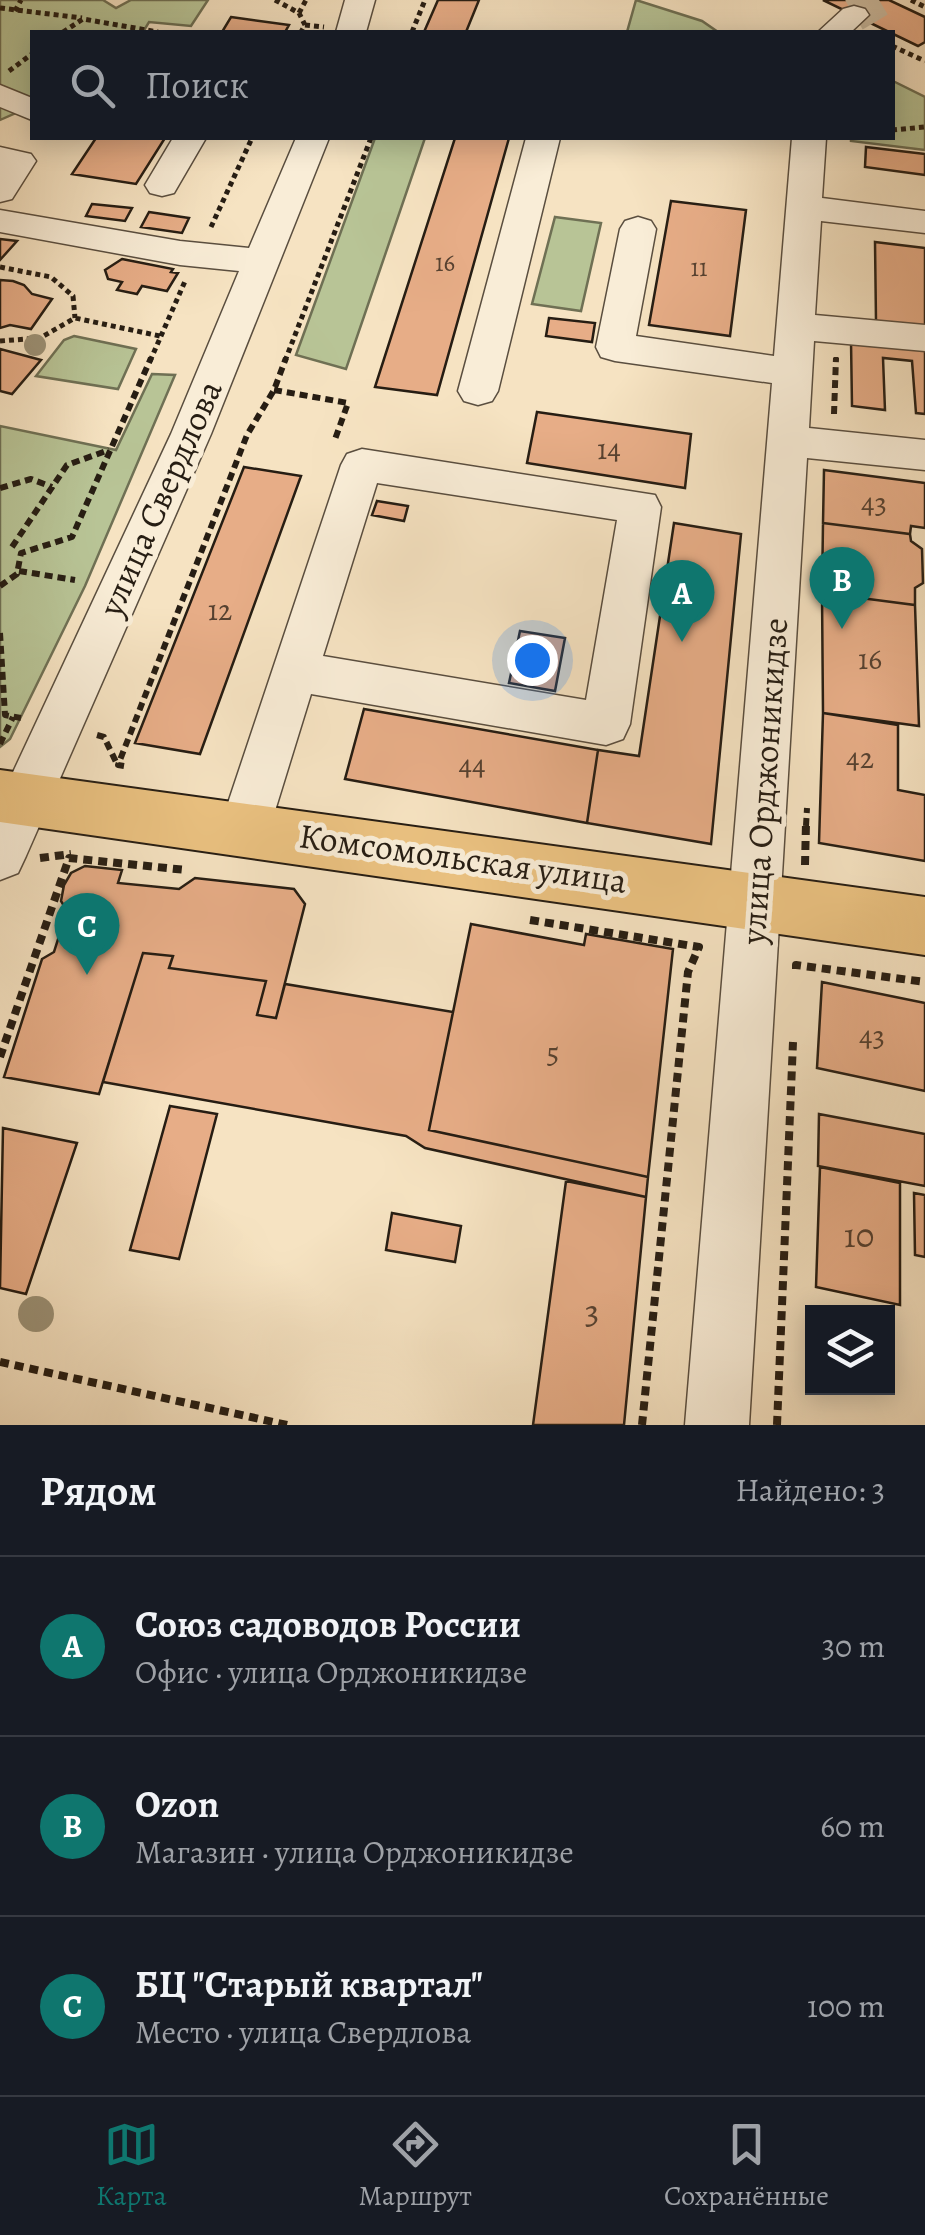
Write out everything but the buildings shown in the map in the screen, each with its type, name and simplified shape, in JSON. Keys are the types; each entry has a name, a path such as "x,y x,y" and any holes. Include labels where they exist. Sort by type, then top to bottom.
{"main road":[{"name":"Комсомольская улица","path":"12,798 244,827 925,926"}],"street":[{"path":"0,95 30,109"},
{"path":"162,185 188,140"},
{"name":"улица Свердлова","path":"0,856 12,798 191,434 311,140"},
{"path":"478,390 542,140"},
{"name":"улица Орджоникидзе","path":"717,1425 810,140"},
{"path":"0,191 20,152"},
{"path":"802,207 925,222"},
{"path":"0,221 180,253 263,261"},
{"path":"638,229 615,347 792,372"},
{"path":"794,326 925,338"},
{"path":"787,440 925,455"},
{"path":"244,827 362,465 640,507 606,724 296,671"}],"path":[{"path":"15,12 21,0"},
{"path":"275,0 299,13 303,30"},
{"path":"299,13 306,0"},
{"path":"413,30 426,0"},
{"path":"911,0 925,6"},
{"path":"0,8 147,30"},
{"path":"66,30 83,18"},
{"path":"895,47 925,61"},
{"path":"0,77 30,55"},
{"path":"895,130 925,126"},
{"path":"134,767 118,765 246,435 274,390 370,140"},
{"path":"0,267 51,276 73,296 76,318"},
{"path":"0,340 40,338 76,318 160,336"},
{"path":"21,553 72,538 148,363"},
{"path":"274,390 348,403 328,459"},
{"path":"12,547 67,465 109,450"},
{"path":"0,488 32,480 52,488"},
{"path":"0,546 21,553"},
{"path":"0,586 13,580 19,571 21,553"},
{"path":"19,571 75,580"},
{"path":"0,633 4,715 13,717 0,744"},
{"path":"0,1057 68,858"},
{"path":"510,916 699,946 688,972 642,1425"},
{"path":"796,984 796,965 925,982"},
{"path":"777,1425 794,1022"},
{"path":"0,1362 286,1425"}],"green space":[{"path":"0,0 103,0 116,8 131,0 208,0 191,26 149,22 144,30 30,30 30,107 0,120"},
{"path":"636,0 702,21 715,30 628,30"},
{"path":"895,82 925,97 925,150 851,141 895,140"},
{"path":"374,140 424,140 346,369 296,355"},
{"path":"555,217 601,223 581,311 532,304"},
{"path":"74,336 136,349 118,389 36,376 64,340"},
{"path":"152,374 175,375 85,586 10,739 0,747 0,426 116,450"}],"tunnel":[{"path":"854,15 879,0"}],"place":[{"name":"Ozon","path":"842,629"},
{"name":"Союз садоводов России","path":"682,642"},
{"name":"БЦ \"Старый квартал\"","path":"87,975"}]}
